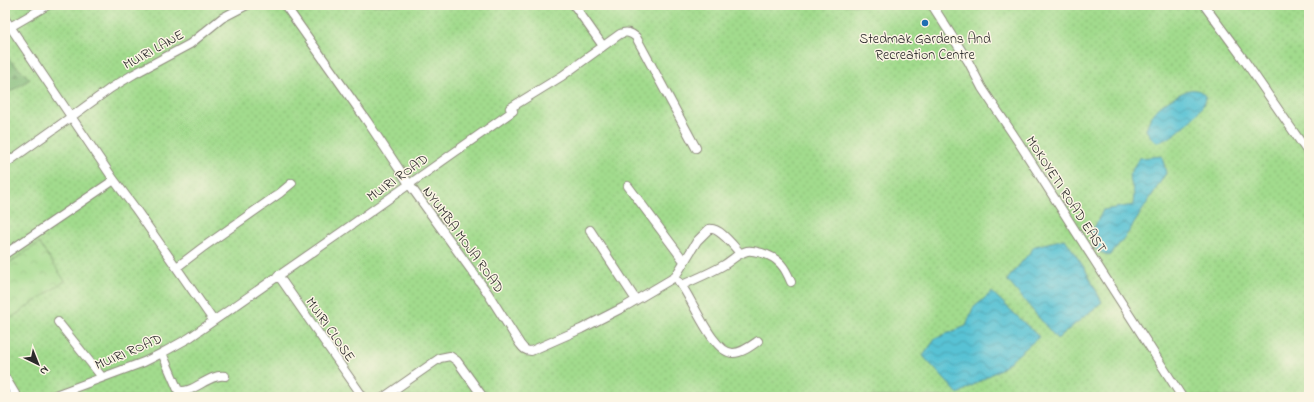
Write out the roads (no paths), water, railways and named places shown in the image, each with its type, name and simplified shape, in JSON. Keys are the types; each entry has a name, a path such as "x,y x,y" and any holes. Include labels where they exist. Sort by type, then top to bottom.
{"street":[{"path":"10,27 48,5"},
{"name":"MUIRI LANE","path":"5,164 72,118 111,88 190,44 222,18 247,5"},
{"name":"NYUMBA MOJA ROAD","path":"286,5 409,184 483,286 524,349 531,351 581,329 636,300 675,277"},
{"path":"574,5 603,46"},
{"name":"MOKOYETI ROAD EAST","path":"932,5 968,61 982,88 1182,397"},
{"path":"1204,5 1240,54 1309,154"},
{"path":"5,19 114,180 177,267 213,320"},
{"name":"MUIRI ROAD","path":"50,397 144,362 188,338 513,111 510,108 562,76 620,34 626,32 631,33 636,37 696,148"},
{"path":"5,254 114,180"},
{"path":"177,267 280,194 292,183"},
{"path":"628,186 684,261"},
{"path":"741,254 723,235 715,229 709,228 697,241 675,277 682,285 705,326 723,350 735,353 742,351 758,341"},
{"path":"590,230 636,300"},
{"path":"682,285 711,272 741,254 752,251 766,254 775,259 785,267 791,282"},
{"name":"MUIRI CLOSE","path":"278,275 363,397"},
{"path":"58,322 102,377"},
{"path":"162,353 178,390 181,392 209,379 220,375 225,376"},
{"path":"384,397 445,356 452,356 457,361 483,397"},
{"path":"5,377 17,397"}],"water":[{"path":"1189,90 1199,91 1203,93 1206,98 1196,115 1171,137 1157,142 1152,139 1146,130 1152,116 1168,100"},
{"path":"1162,156 1166,173 1128,233 1109,256 1095,249 1092,232 1103,210 1133,205 1134,194 1129,175 1139,158"},
{"path":"1065,239 1085,269 1102,302 1057,339 1007,280 1035,246"},
{"path":"992,292 1039,337 1002,368 958,394 923,356 936,338 966,326 973,308"}],"place":[{"name":"Stedmak Gardens And Recreation Centre","path":"925,23"}]}
